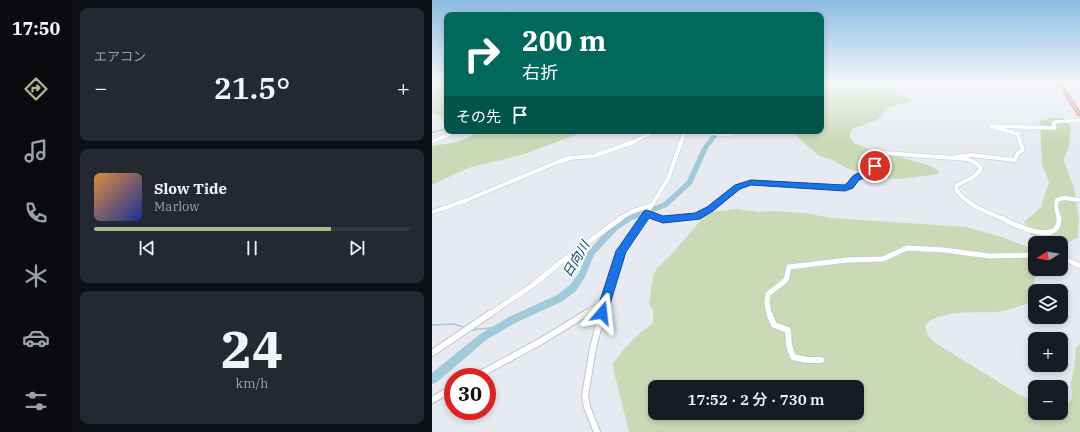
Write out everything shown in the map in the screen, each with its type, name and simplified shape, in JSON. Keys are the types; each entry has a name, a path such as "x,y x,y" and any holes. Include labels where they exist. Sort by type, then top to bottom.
{"main road":[{"path":"1078,108 1080,115"}],"street":[{"path":"951,158 971,155 1010,160 1016,159 1017,155 1023,150 1018,134 990,126 1055,128 1053,124 1055,122 1080,120"},
{"path":"432,142 450,134"},
{"path":"432,212 467,200 550,165 570,158 594,156 629,144 648,134"},
{"path":"597,432 587,407 586,388 593,348 605,302 621,251 648,213 670,175 679,152 683,134"},
{"path":"713,134 727,136 732,134"},
{"path":"648,213 663,219 697,216 710,209 738,187 751,182 845,188 850,186 856,178 871,172 875,166 876,157 881,154 951,158 973,161 981,168 977,175 960,183 956,187 961,196 982,208 1031,231 1048,232 1056,228 1059,224 1056,205 1057,200 1064,198 1080,200"},
{"path":"432,353 457,334 486,318 529,288 554,266 593,240 618,219 634,210 652,206"},
{"path":"821,360 807,360 793,357 789,345 788,330 774,325 769,315 769,291 786,280 789,267 847,260 883,259 907,248 944,250 989,256 1028,255"},
{"path":"1068,260 1080,266"},
{"path":"492,368 543,340 605,302"},
{"path":"432,400 444,393"}],"green space":[{"path":"432,102 444,102 444,118 432,112"},
{"path":"824,102 910,102 890,107 877,120 852,129 849,136 854,143 866,148 928,165 939,171 939,174 900,179 875,178 847,168 830,159 819,156 794,134 824,134"},
{"path":"1052,118 1063,118 1071,126 1069,146 1064,160 1075,192 1079,219 1078,237 1068,243 1068,236 1031,235 1024,222 1041,207 1049,182 1042,165 1040,121"},
{"path":"475,134 578,134 525,154 468,168 432,185 432,146 458,142"},
{"path":"736,209 759,212 772,211 805,213 831,218 966,227 1002,237 1028,247 1028,276 1038,276 1035,278 1034,284 1028,284 1028,304 997,312 948,314 931,321 925,326 928,336 937,344 1028,399 1028,420 1068,420 1068,403 1070,402 1072,396 1071,383 1076,348 1080,343 1080,432 629,432 613,363 632,341 653,323 653,311 649,304 653,276 657,268 669,257 702,219 712,212"}],"waterway":[{"path":"432,133 444,129"},
{"name":"日向川","path":"432,379 483,337 512,320 560,298 573,288 582,275 591,253 614,228 630,218 665,205 690,182 705,148 716,134"},
{"path":"432,325 453,324 464,327"},
{"path":"471,330 499,327"}],"route":[{"path":"602,313 623,246 634,234 647,213 663,219 694,217 710,209 738,187 751,182 845,188 850,186 856,178 871,172 875,166"}]}
